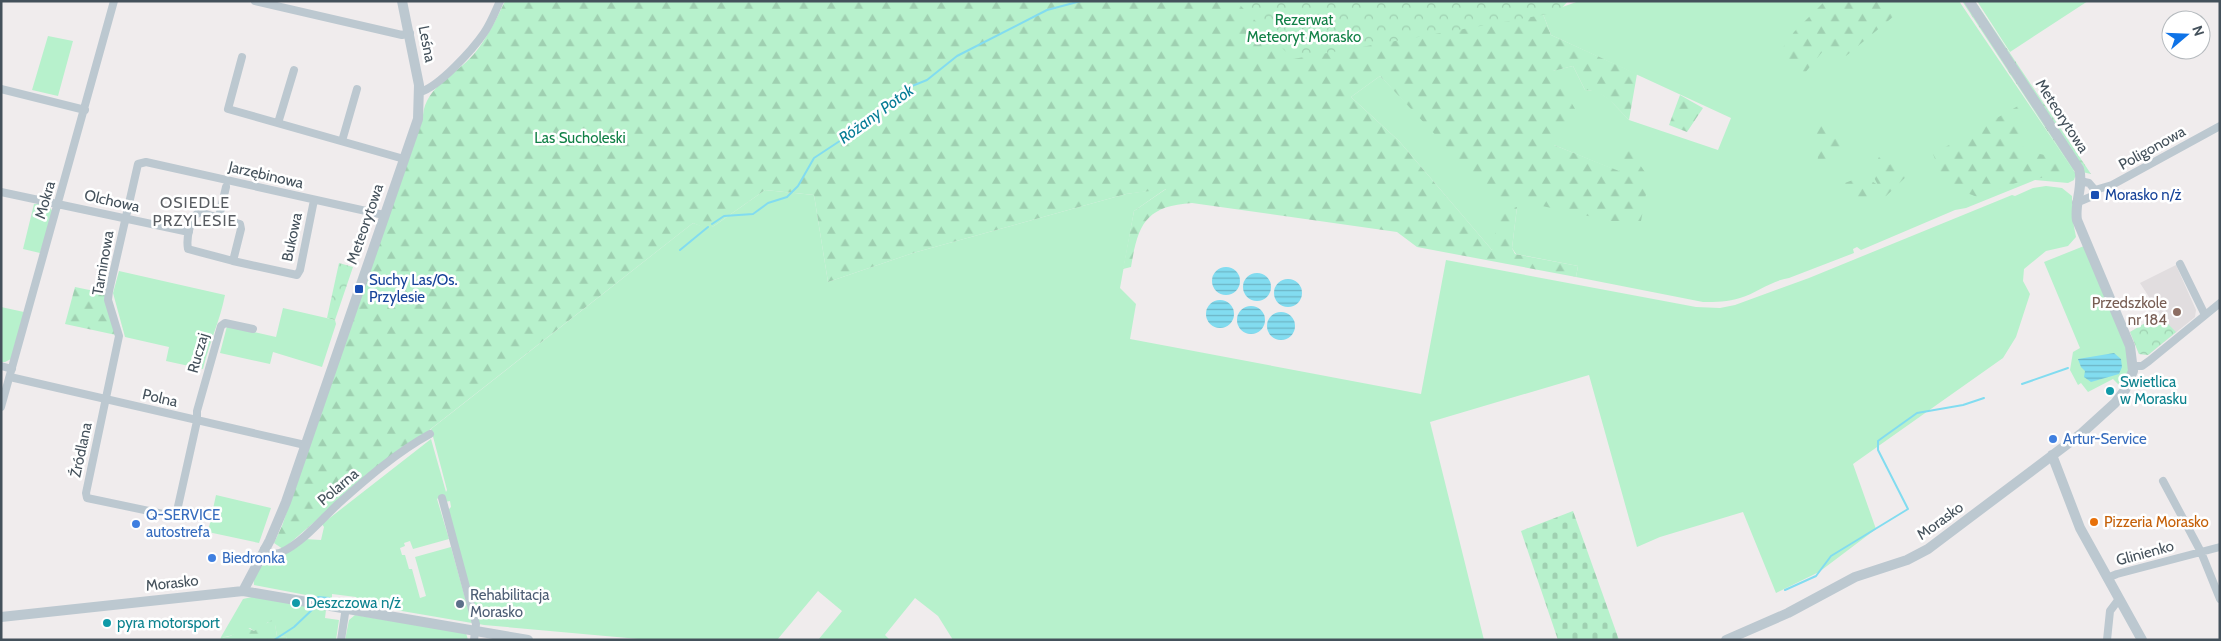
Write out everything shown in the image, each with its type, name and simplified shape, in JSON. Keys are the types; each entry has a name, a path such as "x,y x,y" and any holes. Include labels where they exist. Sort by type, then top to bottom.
{"street":[{"name":"Mokra","path":"1,407 114,1"},
{"path":"255,1 402,35 410,33"},
{"name":"Leśna","path":"402,1 410,33 420,92"},
{"path":"420,92 442,77 478,41 488,27 500,1"},
{"name":"Meteorytowa","path":"1969,1 2077,166 2080,181"},
{"path":"242,57 228,108 403,159"},
{"path":"278,123 294,70"},
{"path":"1,89 85,110"},
{"path":"342,141 357,89"},
{"name":"Meteorytowa","path":"243,590 286,502 418,119 420,92"},
{"name":"Poligonowa","path":"2076,203 2095,194 2095,190 2112,185 2220,126"},
{"name":"Jarzębinowa","path":"142,162 384,215"},
{"name":"Tarninowa","path":"106,400 119,336 108,300 109,291 138,164 142,162"},
{"path":"2095,190 2089,183 2080,181 2076,203 2078,223 2128,342 2134,368 2142,366 2149,361 2220,303"},
{"path":"219,217 226,187"},
{"name":"Olchowa","path":"1,192 189,232"},
{"name":"Bukowa","path":"233,261 277,272 296,274 300,270 314,200"},
{"path":"199,212 219,217 240,224 241,229 233,261 188,249 189,232 195,215 199,212"},
{"path":"2180,264 2205,315"},
{"name":"Ruczaj","path":"197,421 200,401 221,326 224,323 253,329"},
{"path":"1,366 12,369"},
{"name":"Morasko","path":"1726,640 1788,613 1854,577 1918,555 2094,423 2115,403 2128,384 2134,368"},
{"name":"Polna","path":"10,377 305,445"},
{"name":"Źródlana","path":"106,400 86,493 87,498 94,501 173,516 177,511 197,421"},
{"name":"Polarna","path":"264,549 274,554 291,547 395,457 430,434"},
{"path":"2052,455 2074,515 2142,640"},
{"path":"2163,481 2201,552 2220,599"},
{"path":"442,498 475,635"},
{"name":"Glinienko","path":"2107,578 2220,547"},
{"name":"Morasko","path":"1,616 243,590 346,607 475,635 528,640"},
{"path":"2107,640 2110,611 2119,599"},
{"path":"341,640 346,607"}],"shaded area":[{"name":"Przedszkole nr 184","path":"2176,265 2196,310 2195,317 2148,355 2139,354 2130,332 2160,314 2140,283"}],"green space":[{"name":"Las Sucholeski","path":"505,1 1557,1 1543,14 1551,35 1637,74 1629,120 1604,96 1585,90 1573,66 1553,71 1578,114 1554,145 1619,171 1625,143 1649,178 1641,221 1611,221 1492,195 1380,76 1351,97 1399,141 1492,250 1500,209 1517,207 1512,248 1515,254 1578,266 1576,277 1417,247 1397,232 1192,203 1164,208 1146,220 1137,240 1131,267 1123,269 1134,211 1166,189 1126,194 913,253 828,282 814,195 765,190 714,226 707,229 693,223 339,501 283,549 274,543 282,526 406,167 425,105 436,88 479,48"},
{"name":"Rezerwat Meteoryt Morasko","path":"1236,1 1568,1 1560,10 1548,14 1293,59"},
{"path":"1579,1 1959,1 2076,174 2074,180 2068,183 2035,180 1966,208 1955,210 1861,250 1857,247 1853,249 1854,253 1776,282 1746,296 1726,301 1703,302 1576,277 1578,266 1516,254 1512,248 1517,207 1492,250 1399,141 1351,97 1380,76 1417,114 1611,221 1620,172 1554,145 1552,71 1573,66 1585,90 1597,91 1609,99 1629,120 1718,150 1731,118 1551,35 1543,14"},
{"path":"1825,1 1893,1 1900,11 1846,56 1823,51 1804,74 1790,65 1774,60 1794,32"},
{"path":"1962,1 1975,1 2091,174 2073,170"},
{"path":"1977,1 2088,1 2010,52"},
{"path":"48,36 73,41 58,96 32,90"},
{"path":"1680,95 1703,108 1687,132 1669,125"},
{"path":"2018,106 2023,121 2019,143 2029,152 2045,155 2064,167 2061,174 2016,183 1977,197 1945,184 1933,154"},
{"path":"1825,123 1845,141 1827,170 1817,167 1819,144 1805,135 1812,124"},
{"path":"1879,157 1888,165 1901,161 1911,172 1885,197 1860,206 1845,183 1863,176 1878,185 1871,172"},
{"path":"2046,186 2062,188 2072,196 2072,216 2076,237 2068,246 2046,251 2024,269 2023,281 2030,294 2016,337 2003,358 1853,464 1876,529 1819,572 1776,593 1743,512 1660,537 1637,547 1589,375 1430,422 1484,640 953,640 938,616 915,598 885,635 890,640 818,640 842,611 818,591 777,640 650,640 484,625 479,624 448,510 451,507 450,501 445,502 443,494 437,499 449,539 413,549 410,541 404,543 405,546 400,548 402,555 405,555 409,569 412,569 420,598 426,596 415,557 451,547 472,623 355,603 356,597 332,594 332,600 254,585 256,573 263,565 305,539 321,540 324,527 322,524 431,439 446,492 431,429 693,223 707,228 714,226 765,190 814,195 828,282 913,253 1126,194 1167,188 1134,211 1120,288 1136,304 1130,339 1421,394 1446,260 1696,307 1720,308 1735,305 1809,278 2012,195 2015,196 2033,188"},
{"path":"34,204 48,205 53,212 40,253 23,249"},
{"path":"2084,246 2123,337 2131,365 2122,388 2113,379 2088,392 2081,383 2078,385 2070,370 2073,352 2080,348 2044,262"},
{"path":"339,263 353,267 335,320 327,318"},
{"path":"119,271 225,295 203,369 166,361 169,347 125,337 113,293"},
{"path":"75,287 104,293 116,335 65,324"},
{"path":"1,307 24,312 11,359 5,362 1,362"},
{"path":"283,308 335,320 336,324 322,367 273,352 270,364 220,353 227,326 276,337"},
{"path":"2159,315 2176,332 2148,355 2139,354 2130,332"},
{"path":"216,495 271,508 259,543 208,532"},
{"path":"1573,511 1619,640 1558,640 1521,531"},
{"path":"256,596 326,610 325,618 339,620 336,640 286,640 287,637 277,636 275,625 268,622 264,627 254,631 250,628 221,637 243,599"},
{"path":"355,615 466,633 468,640 345,640 349,620"},
{"path":"272,620 275,624 277,636 287,637 286,640 220,640 221,637 228,637 233,634 242,625 254,631"}],"water":[{"path":"1226,267 1236,271 1240,281 1236,291 1226,295 1216,291 1212,281 1216,271"},
{"path":"1257,273 1267,277 1271,287 1267,297 1257,301 1247,297 1243,287 1247,277"},
{"path":"1288,279 1298,283 1302,293 1298,303 1288,307 1278,303 1274,293 1278,283"},
{"path":"1220,300 1230,304 1234,314 1230,324 1220,328 1210,324 1206,314 1210,304"},
{"path":"1251,306 1261,310 1265,320 1261,330 1251,334 1241,330 1237,320 1241,310"},
{"path":"1281,312 1291,316 1295,326 1291,336 1281,340 1271,336 1267,326 1271,316"},
{"path":"2114,353 2121,359 2122,367 2119,374 2091,382 2084,377 2085,371 2078,359"}],"waterway":[{"name":"Różany Potok","path":"873,116 907,88 927,80 957,56 1047,10 1081,1"},
{"name":"Różany Potok","path":"712,224 724,216 753,214 768,203 787,197 798,186 814,158 864,125"},
{"name":"Różany Potok","path":"680,250 708,227"},
{"path":"2022,384 2068,368"},
{"path":"1785,590 1816,576 1831,556 1908,509 1878,450 1878,441 1917,413 1963,405 1984,398"},
{"name":"Różany Potok","path":"318,597 329,598"},
{"name":"Różany Potok","path":"274,640 294,627 315,607"}],"place":[{"name":"Morasko n/ż","path":"2095,195"},
{"name":"Suchy Las/Os. Przylesie","path":"359,289"},
{"name":"Przedszkole nr 184","path":"2177,312"},
{"name":"Swietlica w Morasku","path":"2110,391"},
{"name":"Artur-Service","path":"2053,439"},
{"name":"Pizzeria Morasko","path":"2094,522"},
{"name":"Q-SERVICE autostrefa","path":"136,524"},
{"name":"Biedronka","path":"212,558"},
{"name":"Deszczowa n/ż","path":"296,603"},
{"name":"Rehabilitacja Morasko","path":"460,604"},
{"name":"pyra motorsport","path":"107,623"}],"district":[{"name":"OSIEDLE PRZYLESIE","path":"195,211"}]}
